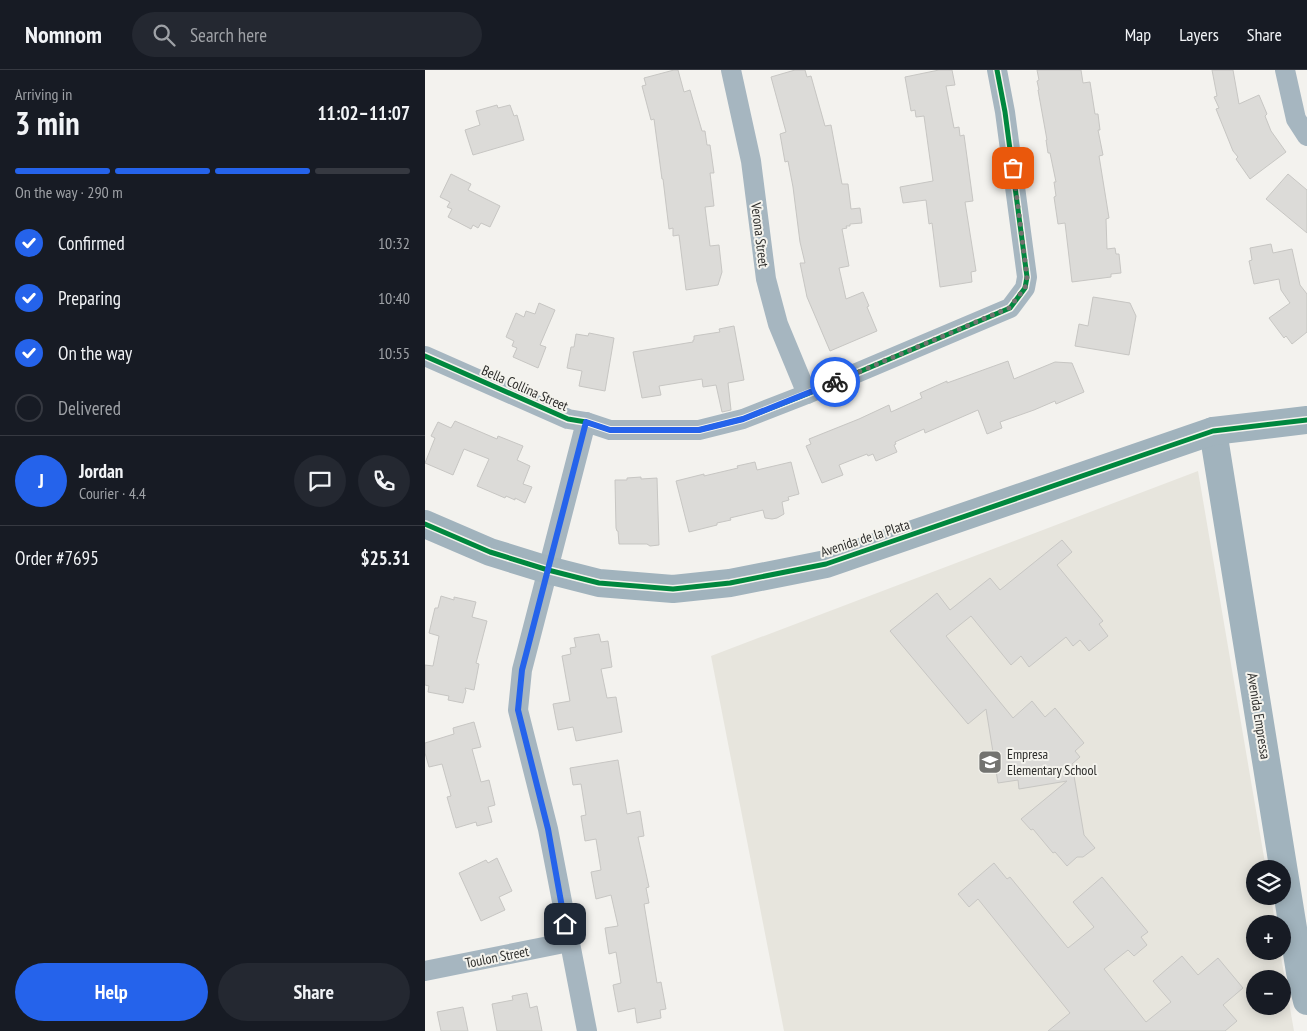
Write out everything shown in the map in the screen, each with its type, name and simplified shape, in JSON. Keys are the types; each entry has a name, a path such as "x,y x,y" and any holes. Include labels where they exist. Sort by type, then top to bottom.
{"street":[{"name":"Verona Street","path":"731,70 751,161 766,279 778,324 807,394"},
{"name":"Bella Collina Street","path":"425,356 568,419 586,422 610,430 699,430 743,419 807,394 1009,308 1025,288 1027,277 1005,112 997,70"},
{"path":"1285,70 1296,118 1307,136"},
{"name":"Avenida de la Plata","path":"425,524 490,552 599,583 673,589 730,583 826,564 1213,431 1307,420"},
{"path":"586,422 522,670 518,710 548,829 587,1031"},
{"name":"Avenida Empressa","path":"1213,431 1307,1001"},
{"name":"Toulon Street","path":"425,971 569,942"}],"shaded area":[{"name":"Empresa Elementary School","path":"1198,471 1264,860 1246,860 1246,905 1272,905 1274,915 1246,915 1246,960 1282,960 1283,970 1246,970 1246,1015 1291,1014 1294,1031 784,1031 711,656"}],"building":[{"path":"678,70 684,92 690,90 702,131 705,131 707,145 710,145 714,173 710,173 714,206 705,207 710,246 719,245 722,272 718,285 686,290 679,235 673,236 673,228 669,229 654,119 651,120 642,86 646,85 644,78"},
{"path":"795,70 805,70 807,77 811,76 825,126 831,125 842,184 848,184 851,209 860,208 862,223 850,224 850,226 846,226 847,228 842,229 849,266 839,268 846,299 863,292 877,331 830,351 807,297 800,263 805,263 800,242 793,187 788,161 785,162 780,134 786,132 771,77"},
{"path":"939,70 952,70 955,85 946,86 954,128 959,127 960,136 964,135 973,201 965,202 976,271 971,272 972,282 940,287 932,223 929,224 926,200 903,203 900,187 933,181 924,116 916,117 915,110 911,111 905,77"},
{"path":"1037,70 1081,70 1083,83 1090,82 1095,114 1098,114 1100,130 1098,130 1103,155 1099,156 1109,218 1106,219 1107,249 1115,248 1116,254 1119,254 1121,273 1111,274 1111,277 1072,282 1065,223 1058,224 1054,197 1056,196 1054,182 1056,182 1050,153 1048,153 1038,90"},
{"path":"1212,70 1233,70 1239,104 1259,95 1267,114 1265,116 1271,131 1286,152 1250,179 1236,159 1238,157 1233,151 1216,109 1219,108 1214,97 1217,96"},
{"path":"497,105 498,108 510,105 514,116 517,115 524,140 473,155 465,130 480,125 476,111"},
{"path":"451,174 471,184 468,190 500,206 490,227 481,223 478,228 473,225 471,229 448,217 452,209 447,207 450,202 440,197"},
{"path":"1288,174 1307,190 1307,233 1266,199"},
{"path":"1271,244 1273,253 1292,249 1300,285 1307,294 1307,332 1292,344 1286,336 1284,338 1269,318 1290,303 1281,290 1279,279 1254,284 1249,261 1252,260 1250,248"},
{"path":"1093,297 1130,303 1136,316 1129,355 1075,346 1079,324 1088,326"},
{"path":"539,303 555,310 540,345 546,347 538,368 513,357 517,348 512,346 514,341 506,337 516,313 524,317 526,311 535,314"},
{"path":"734,326 744,380 728,383 731,410 722,412 716,385 703,387 702,379 659,386 661,395 642,398 633,352 693,342 694,336 720,332 719,329"},
{"path":"589,333 614,338 605,391 579,386 582,371 567,368 571,347 574,347 576,334 588,336"},
{"path":"1008,361 1014,379 1055,362 1072,363 1084,392 1056,404 1055,401 1000,422 1002,428 987,434 978,410 925,433 924,429 895,442 896,444 894,445 897,452 876,461 873,454 868,456 867,454 839,465 843,475 822,483 806,446 811,444 809,439 889,405 891,412 922,398 920,393 947,381 947,383"},
{"path":"455,421 497,439 498,436 523,446 517,460 530,466 523,484 532,487 525,503 515,498 515,500 506,496 505,498 477,486 489,459 464,449 453,475 425,463 435,438 431,436 438,422 451,428"},
{"path":"755,462 757,470 791,462 799,494 788,497 789,500 782,502 784,514 777,518 765,518 763,510 730,518 731,520 717,523 717,525 689,532 676,481 738,468 737,466"},
{"path":"641,477 641,479 657,478 659,545 619,544 616,528 615,480"},
{"path":"1062,540 1072,552 1057,565 1103,621 1099,624 1108,636 1089,651 1080,640 1073,646 1066,637 1029,667 1021,656 1011,665 971,616 946,636 1013,718 1032,701 1045,717 1055,708 1084,743 1075,751 1080,757 1072,764 1084,835 1095,848 1083,857 1077,857 1067,866 1055,852 1053,853 1033,829 1031,830 1021,819 1067,781 1019,789 1018,780 998,783 986,709 968,724 890,631 937,593 950,610 990,578 1000,590"},
{"path":"441,596 454,600 454,597 476,602 472,617 487,621 476,663 479,664 474,690 465,688 463,703 448,700 449,696 428,692 429,686 425,685 425,665 433,666 439,636 429,633 435,608 438,608"},
{"path":"599,634 601,642 608,641 612,667 601,669 607,698 616,697 622,732 576,741 573,727 558,730 553,704 570,701 562,656 571,654 570,648 576,647 574,638"},
{"path":"474,722 481,747 472,749 481,782 489,780 495,805 488,807 492,822 477,826 476,822 456,828 447,797 451,796 442,764 429,767 425,753 425,743 454,734 453,728"},
{"path":"618,760 627,814 640,811 644,836 638,837 649,887 646,888 649,903 644,904 657,983 661,982 666,1009 660,1010 661,1018 637,1023 635,1008 618,1012 613,985 621,983 616,952 609,954 605,928 618,926 611,895 596,899 591,872 601,870 596,839 585,841 581,816 586,815 581,784 573,785 570,768"},
{"path":"497,858 512,891 499,897 505,910 481,921 459,873 486,860 488,863"},
{"path":"994,863 1007,879 1010,877 1068,948 1094,927 1073,902 1102,877 1148,932 1141,937 1147,945 1134,956 1128,950 1104,969 1146,1022 1171,1002 1153,981 1182,956 1198,975 1218,958 1243,988 1223,1005 1237,1021 1225,1031 1048,1031 1070,1013 978,899 969,907 958,894"},
{"path":"527,993 530,1008 537,1006 542,1031 497,1031 492,1004 513,1000 512,996"},
{"path":"463,1007 468,1031 441,1031 437,1012"}],"cycle path":[{"path":"425,356 568,419 586,422 610,430 699,430 743,419 807,394 1010,308 1025,288 1027,277 1005,112 997,70"},
{"path":"425,524 490,552 599,583 673,589 730,583 826,564 1213,431 1307,420"}],"way so far":[{"path":"835,382 1009,308 1025,288 1027,277 1013,168"}],"place":[{"name":"Empresa Elementary School","path":"990,762"}],"route":[{"path":"565,924 548,829 518,710 522,670 586,422 610,430 699,430 743,419 835,382"}]}
